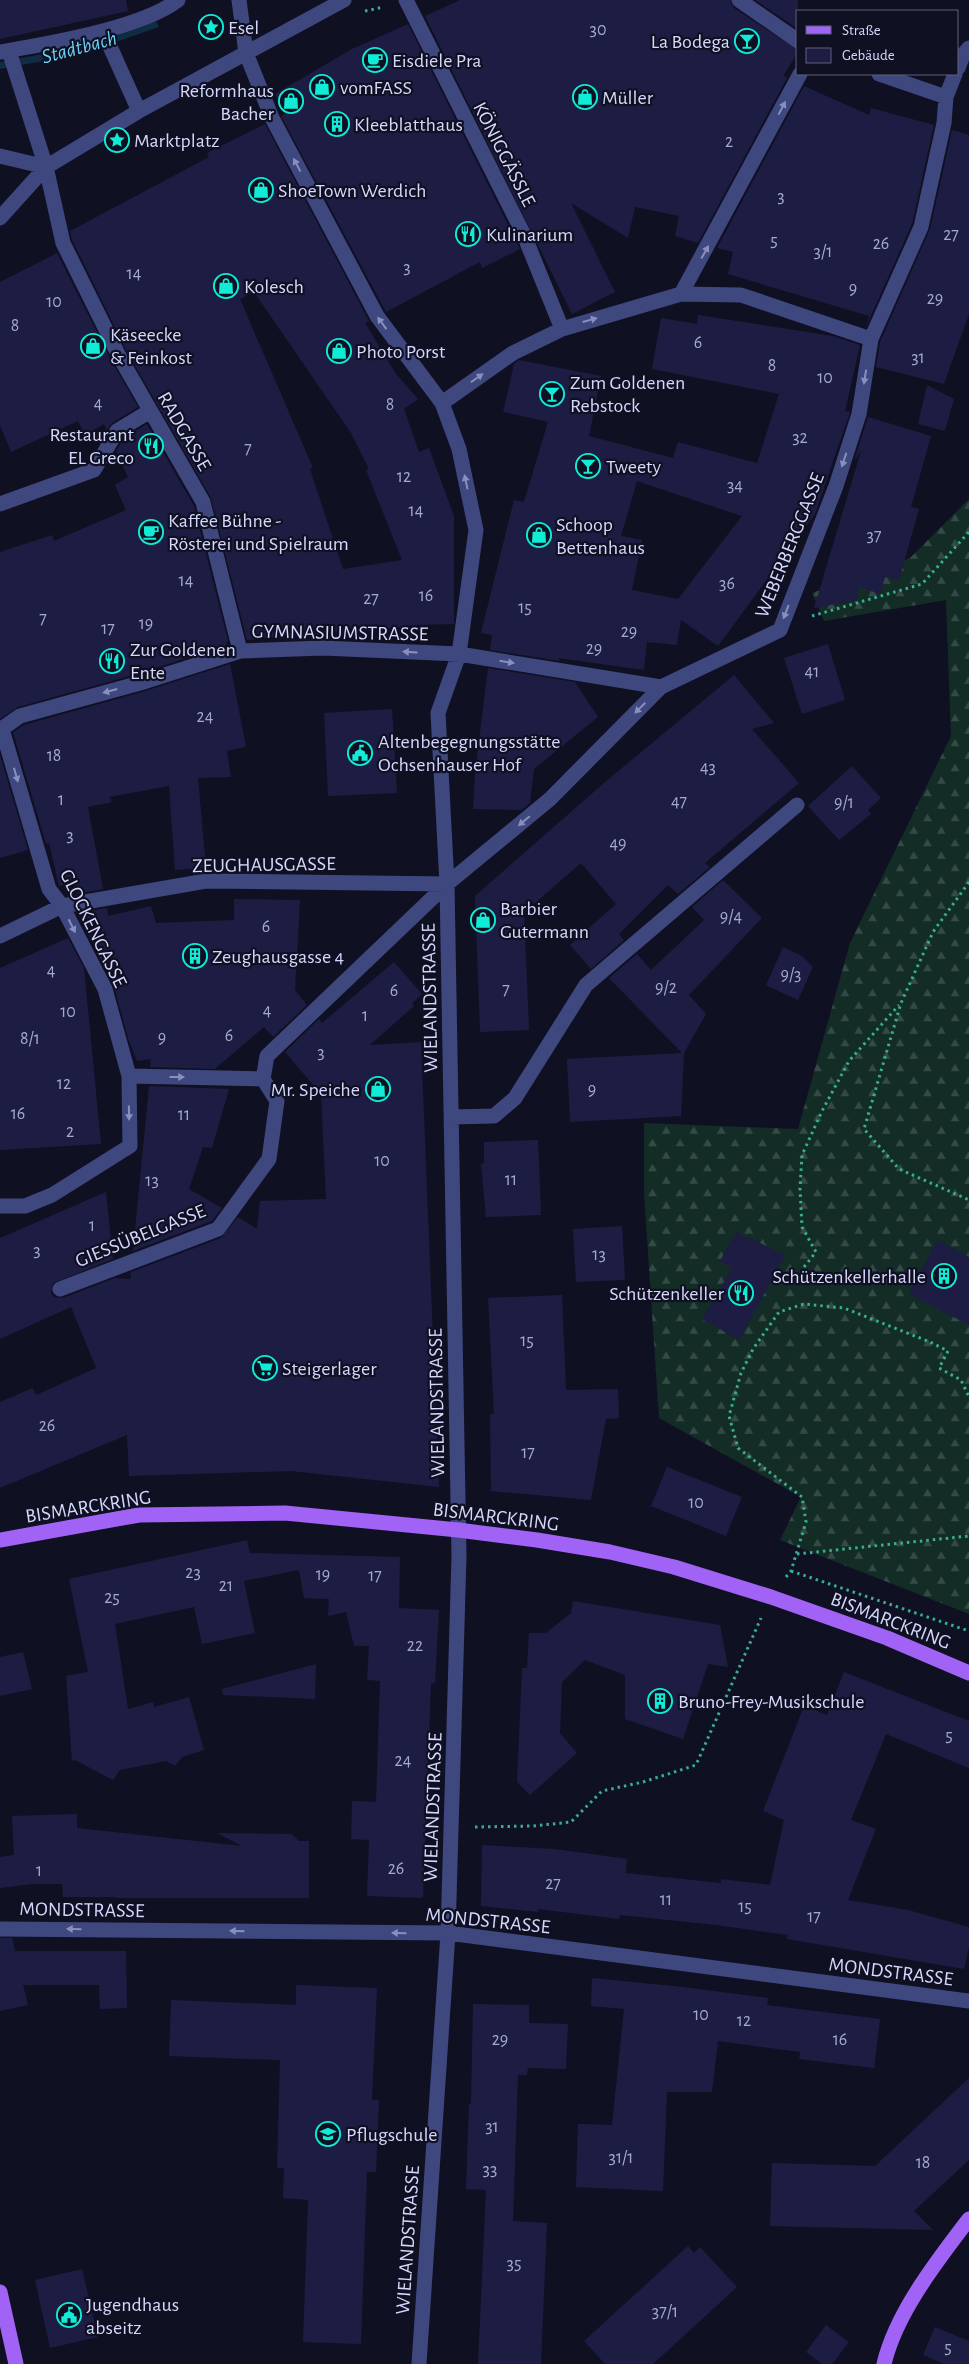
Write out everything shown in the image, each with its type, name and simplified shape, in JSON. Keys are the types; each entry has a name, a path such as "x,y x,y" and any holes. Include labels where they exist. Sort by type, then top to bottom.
{"main road":[{"name":"BISMARCKRING","path":"0,1540 148,1515 286,1512 458,1530 610,1552 674,1567 771,1597 887,1638 969,1673"},
{"path":"884,2364 887,2349 925,2276 969,2219"},
{"path":"0,2292 16,2364"}],"street":[{"path":"8,57 105,38 166,10 178,0"},
{"path":"0,218 46,167 139,111 344,0"},
{"path":"739,0 796,40"},
{"name":"KÖNIGGÄSSLE","path":"406,1 524,235 562,329"},
{"path":"240,5 246,53"},
{"path":"105,38 139,111"},
{"path":"959,65 963,54 969,48"},
{"name":"WIELANDSTRASSE","path":"246,53 272,118 377,316 442,403 459,449 476,530 459,654 438,713 447,884 458,1530 448,1933 419,2364"},
{"name":"RADGASSE","path":"8,57 46,167 63,243 119,356 203,502 240,651"},
{"path":"681,294 799,75"},
{"path":"882,75 946,97"},
{"name":"WEBERBERGGASSE","path":"447,884 550,799 661,687 780,630 836,486 859,414 871,339 921,227 944,123 946,97 955,75"},
{"path":"0,156 46,167"},
{"path":"442,403 513,353 562,329 681,294 741,295 871,339"},
{"path":"0,504 94,470 117,431 150,411"},
{"name":"GYMNASIUMSTRASSE","path":"1,729 20,716 140,683 240,651 323,648 459,654 661,687"},
{"name":"GLOCKENGASSE","path":"0,1206 25,1206 52,1195 130,1146 129,1076 105,990 62,906 49,889 1,729"},
{"path":"451,1117 494,1116 515,1098 586,985 797,805"},
{"name":"ZEUGHAUSGASSE","path":"0,936 62,906 206,881 447,884"},
{"path":"129,1076 263,1079 267,1056 447,884"},
{"name":"GIESSÜBELGASSE","path":"60,1289 218,1229 269,1159 277,1101 263,1079"},
{"name":"MONDSTRASSE","path":"0,1929 448,1933 969,2001"}],"path":[{"path":"357,14 406,1"},
{"path":"810,616 922,584 969,532"},
{"path":"969,882 933,932 901,1002 864,1130 899,1169 969,1200"},
{"path":"804,1267 816,1252 802,1227 800,1188 802,1155 822,1112 850,1061 901,1002"},
{"path":"969,1397 961,1380 939,1368 948,1351 844,1308 804,1304 780,1312 753,1349 741,1373 729,1416 738,1448 802,1497 806,1522 791,1571 969,1631"},
{"path":"797,1554 969,1536"},
{"path":"451,1828 533,1826 571,1822 602,1791 643,1782 696,1765 771,1597"}],"green space":[{"path":"969,499 969,1614 780,1540 801,1497 659,1418 644,1193 644,1123 798,1129 850,943 951,736 946,600 824,621 812,593 910,558"}],"water":[{"path":"156,21 159,27 81,54 0,69 0,62 80,47"}],"building":[{"path":"0,0 126,0 128,11 0,39"},
{"path":"460,0 730,0 734,8 796,49 796,55 783,76 787,78 698,243 675,236 679,216 635,207 628,238 571,203 615,292 572,314 425,16"},
{"path":"755,0 798,0 796,28"},
{"path":"408,24 520,249 482,268 480,262 386,312 281,116 286,113 275,94 352,49"},
{"path":"804,86 869,115 871,108 934,125 912,224 866,327 869,316 728,274 733,252 717,248"},
{"path":"265,124 369,321 365,323 396,374 418,399 404,409 419,452 429,448 454,516 454,624 415,625 353,633 352,630 247,640 211,498 127,352 72,240 70,231 209,157 207,153","holes":["254,292 351,433 369,469 366,470 402,560 343,569 310,469 313,468 240,299"]},
{"path":"952,130 969,135 969,314 944,384 876,367 880,342 930,229"},
{"path":"57,253 111,360 138,407 112,423 107,430 104,424 85,435 78,421 11,452 0,425 0,282"},
{"path":"698,315 833,336 860,345 845,411 850,412 815,514 718,646 681,620 677,645 647,642 644,670 558,658 560,661 490,650 492,635 481,633 514,500 524,502 548,422 503,412 514,364 519,360 601,376 589,436 673,458 678,442 757,463 779,394 652,369 661,318 697,324","holes":["637,481 742,516 678,599 632,590 642,540 621,536"]},
{"path":"927,385 954,399 945,431 918,424"},
{"path":"868,417 931,436 911,507 919,509 899,580 885,577 880,594 859,587 857,600 814,608 861,451 854,461"},
{"path":"147,424 194,506 228,641 226,642 227,645 137,674 18,707 0,719 0,552 52,535 54,541 126,510 115,485 128,477 116,451 124,438"},
{"path":"828,644 845,700 802,714 784,658"},
{"path":"230,664 246,747 227,751 231,777 198,778 206,868 175,870 169,786 109,797 112,802 88,807 103,889 78,894 75,883 59,886 49,843 46,844 13,732 24,725 142,692"},
{"path":"488,668 575,682 598,717 534,769 530,803 521,810 473,809 475,773"},
{"path":"734,675 774,723 752,729 799,783 705,863 710,867 678,894 668,885 619,934 624,940 591,969 570,945 616,904 581,863 534,904 530,899 530,907 524,912 529,1030 480,1032 475,896 604,783"},
{"name":"Altenbegegnungsstätte Ochsenhauser Hof","path":"392,709 397,793 328,796 324,713"},
{"path":"0,755 28,850 0,858"},
{"path":"852,766 881,798 868,810 871,814 839,840 808,806"},
{"path":"723,880 762,918 689,995 706,1014 684,1053 681,1116 570,1122 567,1059 682,1053 609,978 637,954 651,970 704,920 692,907"},
{"path":"234,899 300,900 295,990 307,1005 273,1037 264,1027 215,1069 150,1067 151,1059 137,1061 128,1038 114,986 86,930 88,929 83,912 107,908 108,916 151,906 156,923 234,920"},
{"path":"68,938 84,968 101,1144 0,1150 0,968"},
{"path":"783,947 802,956 813,967 798,1000 766,985"},
{"name":"Steigerlager","path":"394,962 422,994 412,1003 414,1006 370,1045 421,1042 439,1487 291,1471 129,1476 127,1435 0,1488 0,1402 33,1388 36,1395 96,1368 71,1307 0,1339 0,1238 106,1192 113,1259 53,1283 51,1293 54,1297 63,1298 115,1278 130,1279 131,1272 221,1238 238,1217 257,1229 260,1201 326,1199 321,1094 285,1052 319,1019 322,1023"},
{"path":"149,1086 229,1089 212,1148 203,1147 189,1189 222,1208 212,1221 133,1251"},
{"path":"538,1140 541,1215 486,1217 481,1164 484,1163 484,1142"},
{"path":"622,1226 625,1280 576,1282 573,1229"},
{"name":"Schützenkeller","path":"736,1232 785,1256 739,1340 702,1319 732,1268 720,1261"},
{"name":"Schützenkellerhalle","path":"937,1240 969,1257 969,1325 909,1294"},
{"path":"562,1295 566,1390 618,1389 619,1418 606,1419 591,1500 491,1491 490,1414 494,1414 488,1298"},
{"path":"667,1467 742,1497 726,1536 651,1506"},
{"path":"247,1540 250,1553 400,1557 399,1608 439,1610 435,1683 431,1683 423,1898 367,1896 369,1840 351,1839 352,1801 376,1802 380,1681 367,1680 369,1646 354,1646 346,1612 328,1616 329,1599 304,1598 299,1570 244,1581 255,1633 202,1644 194,1607 115,1624 128,1709 153,1702 154,1707 189,1697 204,1750 182,1757 175,1766 166,1761 120,1770 113,1780 75,1760 72,1761 66,1676 88,1672 69,1579"},
{"name":"Bruno-Frey-Musikschule","path":"573,1601 720,1625 728,1667 708,1664 683,1739 625,1719 625,1675 585,1660 562,1682 560,1733 577,1753 530,1795 517,1782 522,1668 527,1668 529,1633 546,1633 571,1613"},
{"path":"23,1652 32,1689 0,1696 0,1657"},
{"path":"316,1664 315,1699 223,1695 222,1689"},
{"path":"844,1672 969,1721 969,1768 886,1734 851,1820 876,1829 848,1900 908,1910 969,1927 969,1947 964,1969 787,1939 788,1935 716,1925 620,1915 619,1919 538,1909 538,1912 481,1906 482,1845 555,1849 627,1859 626,1873 721,1883 721,1879 770,1885 784,1820 763,1811 804,1706 827,1715"},
{"path":"77,1814 77,1828 242,1846 217,1833 291,1834 299,1841 309,1841 309,1898 63,1897 62,1884 32,1884 0,1888 0,1857 14,1855 12,1816"},
{"path":"0,1938 12,1938 15,1951 126,1951 127,2008 100,2009 99,1985 23,1985 28,2005 0,2011"},
{"path":"592,1978 768,1998 767,2005 880,2019 874,2068 799,2059 800,2052 718,2041 712,2092 667,2092 663,2191 576,2187 578,2124 612,2125 624,2009 591,2006"},
{"name":"Pflugschule","path":"296,1985 377,1988 372,2100 379,2100 376,2172 367,2172 361,2344 303,2342 308,2200 283,2198 284,2168 277,2168 280,2060 169,2056 171,2000 296,2005"},
{"path":"473,2004 529,2005 529,2023 568,2024 566,2069 528,2068 527,2075 518,2075 513,2221 547,2223 541,2364 478,2364 486,2190 466,2189 469,2104 471,2104"},
{"path":"969,2078 969,2160 914,2211 933,2230 770,2226 772,2163 875,2166"},
{"path":"688,2246 694,2253 700,2247 737,2287 653,2364 605,2364 584,2341"},
{"path":"82,2269 98,2337 50,2348 35,2280"},
{"path":"826,2325 849,2342 832,2364 822,2364 806,2352"},
{"path":"935,2327 969,2341 969,2364 944,2364 923,2355"}],"place":[{"name":"Esel","path":"211,27"},
{"name":"La Bodega","path":"747,41"},
{"name":"Eisdiele Pra","path":"375,60"},
{"name":"vomFASS","path":"322,87"},
{"name":"Müller","path":"585,97"},
{"name":"Reformhaus Bacher","path":"291,101"},
{"name":"Kleeblatthaus","path":"337,124"},
{"name":"Marktplatz","path":"117,140"},
{"name":"ShoeTown Werdich","path":"261,190"},
{"name":"Kulinarium","path":"468,234"},
{"name":"Kolesch","path":"226,286"},
{"name":"Käseecke & Feinkost","path":"93,346"},
{"name":"Photo Porst","path":"339,351"},
{"name":"Zum Goldenen Rebstock","path":"552,394"},
{"name":"Restaurant EL Greco","path":"151,446"},
{"name":"Tweety","path":"588,466"},
{"name":"Kaffee Bühne - Rösterei und Spielraum","path":"151,532"},
{"name":"Schoop Bettenhaus","path":"539,535"},
{"name":"Zur Goldenen Ente","path":"112,661"},
{"name":"Altenbegegnungsstätte Ochsenhauser Hof","path":"360,753"},
{"name":"Barbier Gutermann","path":"483,920"},
{"name":"Zeughausgasse 4","path":"195,956"},
{"name":"Mr. Speiche","path":"378,1089"},
{"name":"Schützenkellerhalle","path":"944,1276"},
{"name":"Schützenkeller","path":"741,1293"},
{"name":"Steigerlager","path":"265,1368"},
{"name":"Bruno-Frey-Musikschule","path":"660,1701"},
{"name":"Pflugschule","path":"328,2134"},
{"name":"Jugendhaus abseitz","path":"69,2315"}],"water label":[{"name":"Stadtbach","path":"79,47"}]}
